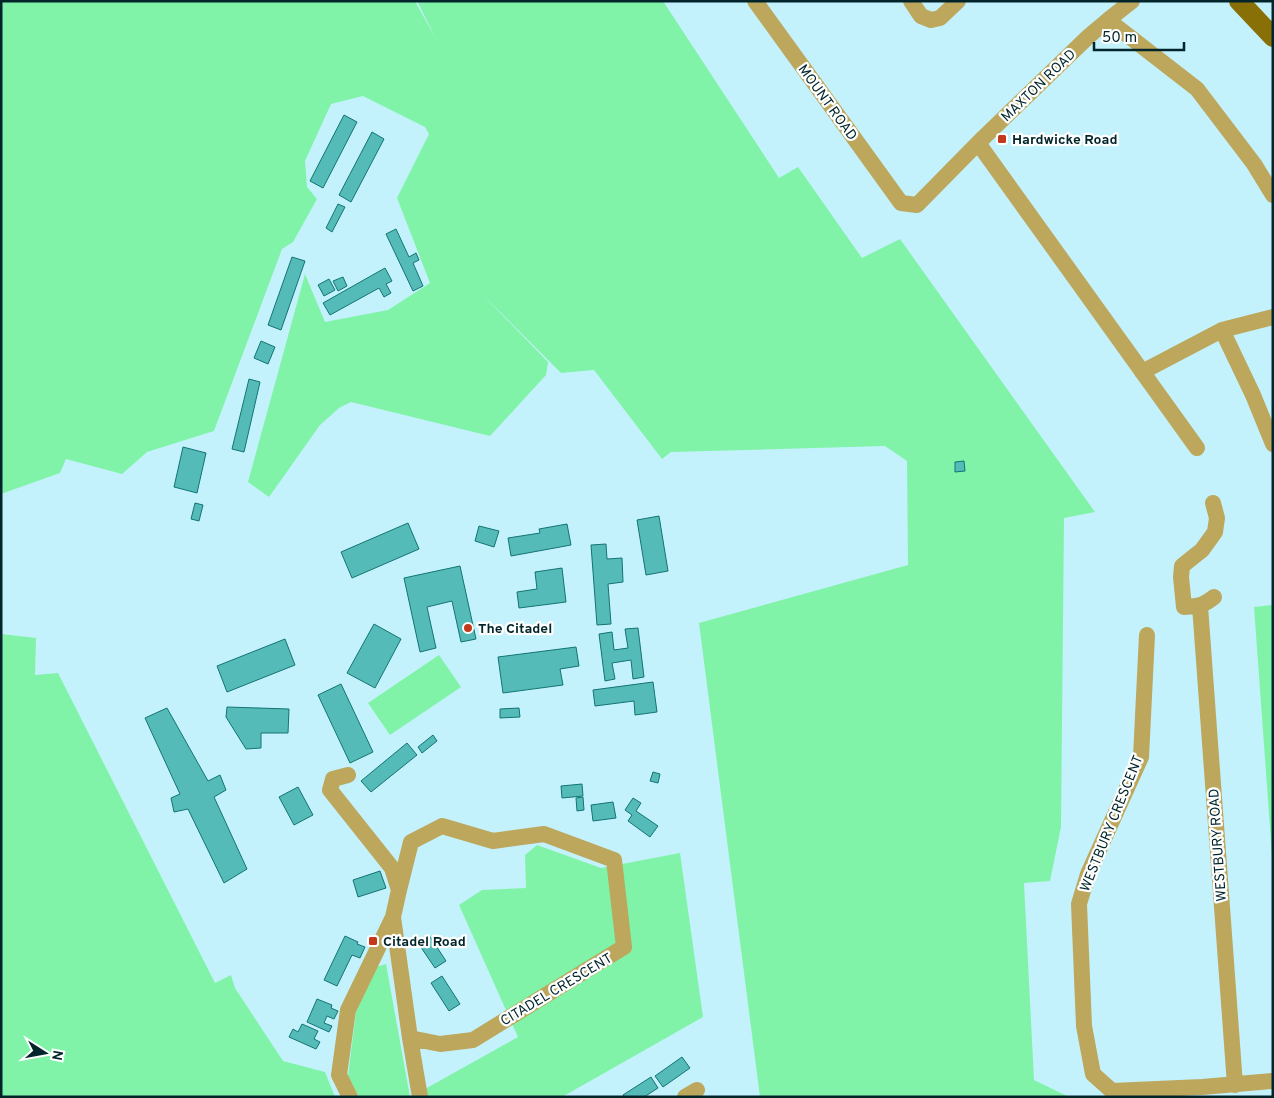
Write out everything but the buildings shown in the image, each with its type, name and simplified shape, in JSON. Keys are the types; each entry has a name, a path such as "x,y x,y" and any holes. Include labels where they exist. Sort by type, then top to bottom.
{"main road":[{"path":"1239,1 1273,37"}],"street":[{"name":"MOUNT ROAD","path":"755,1 901,203"},
{"path":"911,1 921,16 931,20 940,18 958,1"},
{"name":"MAXTON ROAD","path":"901,203 917,205 978,142 1108,20 1132,1"},
{"path":"1108,20 1198,89 1254,164 1273,195"},
{"path":"978,142 1197,448"},
{"path":"1142,372 1222,330 1273,317"},
{"path":"1222,330 1253,395 1273,444"},
{"name":"WESTBURY ROAD","path":"1213,503 1217,518 1215,532 1202,550 1182,566 1180,577 1192,607 1235,1085"},
{"path":"1192,607 1206,604 1214,597"},
{"name":"WESTBURY CRESCENT","path":"1147,635 1141,757 1088,874 1080,904 1084,1026 1093,1074 1112,1091 1203,1092"},
{"path":"348,775 333,779 330,790 392,868 399,890 393,917 348,1010 339,1075 350,1097"},
{"name":"CITADEL CRESCENT","path":"399,890 411,842 442,826 492,842 544,834 614,860 624,947 472,1040 440,1044 410,1038"},
{"path":"393,917 420,1097"},
{"path":"1203,1092 1235,1085 1273,1081"}],"green space":[{"path":"1,1 415,1 436,39 417,1 663,1 779,178 798,167 862,258 900,239 1095,512 1064,518 1061,827 1050,881 1024,883 1034,1080 1069,1097 760,1097 699,623 908,565 907,461 885,446 671,452 662,459 594,370 561,373 479,291 548,362 546,375 490,436 351,402 339,408 320,425 269,497 248,482 305,274 325,322 388,310 430,283 397,198 429,134 425,127 363,96 331,104 305,161 307,187 317,199 293,242 282,249 214,431 147,452 122,474 66,459 60,473 1,494"},
{"path":"1273,605 1273,869 1254,607"},
{"path":"1,634 36,638 35,675 58,673 215,983 231,975 235,988 283,1061 325,1072 335,1097 1,1097"},
{"path":"439,655 461,687 390,735 368,703"},
{"path":"537,845 601,868 680,853 703,1017 562,1097 426,1097 425,1089 518,1037 459,905 482,890 526,888 525,855"},
{"path":"386,964 410,1097 359,1097 348,1076 356,1012 376,967"}],"place":[{"name":"Hardwicke Road","path":"1002,139"},
{"name":"The Citadel","path":"468,628"},
{"name":"Citadel Road","path":"373,941"}]}
